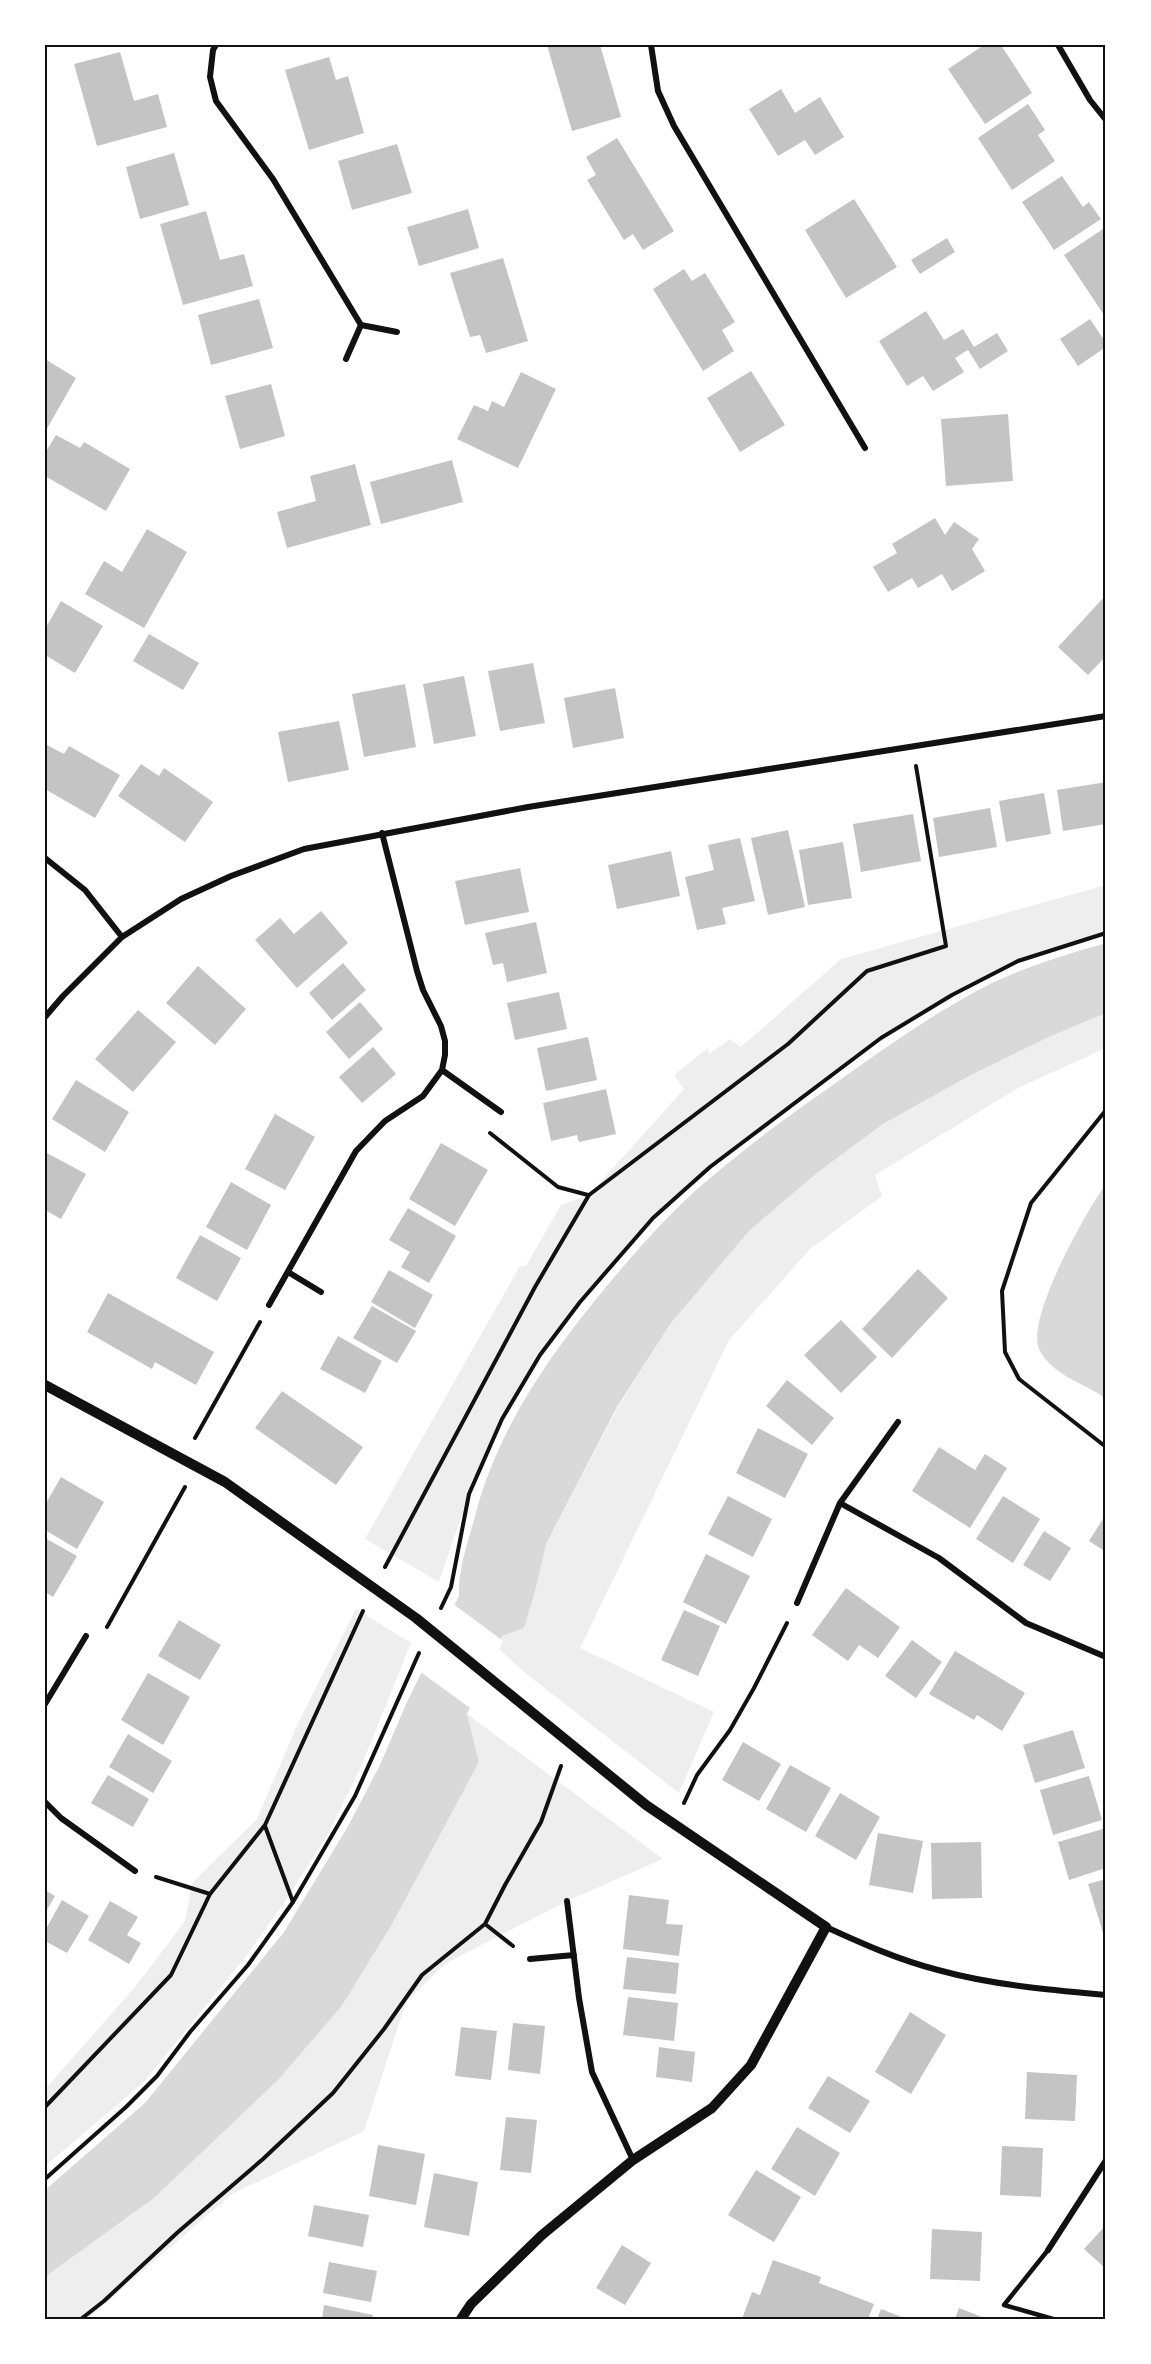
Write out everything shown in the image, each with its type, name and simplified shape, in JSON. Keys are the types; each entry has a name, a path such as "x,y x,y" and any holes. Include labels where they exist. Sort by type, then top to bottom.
{"street":[{"path":"216,45 213,50 210,76 216,101 273,179 361,325 397,332"},
{"path":"651,45 658,91 674,126 865,448"},
{"path":"1058,45 1090,100 1106,120"},
{"path":"346,359 361,325"},
{"path":"45,1017 122,937 180,899 231,876 304,849 528,807 1106,716"},
{"path":"269,1305 356,1151 385,1121 423,1096 442,1070 445,1041 441,1026 423,990 417,971 382,833"},
{"path":"45,858 85,890 122,937"},
{"path":"442,1070 501,1112"},
{"path":"288,1272 321,1292"},
{"path":"45,1385 225,1482 416,1618 646,1805 826,1927 878,1951 938,1970 1038,1989 1106,1995"},
{"path":"797,1603 840,1503 898,1422"},
{"path":"840,1503 939,1558 1026,1623 1106,1657"},
{"path":"45,1704 86,1636"},
{"path":"45,1802 61,1818 135,1871"},
{"path":"567,1900 592,2072 633,2160"},
{"path":"461,2319 471,2304 542,2235 633,2160 712,2108 751,2065 826,1927"},
{"path":"530,1959 574,1955"},
{"path":"1048,2250 1106,2163"}],"lane":[{"path":"1048,2250 1004,2305 1053,2319"}],"path":[{"path":"45,2107 171,1975 210,1894 265,1825 374,1588 535,1287 589,1196 788,1044 867,971 946,946 913,747"},
{"path":"437,1617 452,1587 470,1494 502,1419 540,1355 580,1302 653,1218 710,1167 881,1038 952,995 1018,961 1106,933"},
{"path":"1106,1110 1031,1203 1002,1291 1005,1352 1019,1379 1106,1447"},
{"path":"501,1112 489,1132 558,1187 589,1196"},
{"path":"183,1460 269,1305"},
{"path":"86,1636 100,1639 196,1467"},
{"path":"674,1824 697,1775 735,1721 797,1603"},
{"path":"45,2179 126,2108 158,2076 190,2032 248,1965 293,1902 355,1796 422,1647"},
{"path":"81,2319 264,2159 333,2093 384,2029 422,1975 485,1924 541,1822 570,1741"},
{"path":"265,1825 293,1902"},
{"path":"135,1871 210,1894"},
{"path":"485,1924 530,1959"}],"shaded area":[{"path":"1106,885 1106,933 1018,961 952,995 881,1038 710,1167 653,1218 580,1302 540,1355 502,1419 469,1494 439,1582 365,1539 520,1266 526,1266 561,1205 589,1195 684,1089 674,1075 708,1048 709,1054 730,1039 741,1047 841,959"},
{"path":"1106,943 1106,1013 1049,1037 971,1075 883,1124 817,1173 750,1230 671,1323 617,1407 546,1544 524,1628 502,1636 467,1714 479,1762 392,1924 341,2007 278,2080 154,2198 45,2277 45,2190 145,2103 284,1932 347,1828 379,1767 407,1702 459,1596 461,1567 466,1548 496,1456 526,1396 585,1313 646,1240 675,1210 749,1146 807,1103 913,1030 992,983 1020,971"},
{"path":"1106,1013 1106,1048 1018,1088 875,1175 882,1196 810,1249 729,1340 580,1648 714,1712 679,1793 524,1672 497,1647 502,1636 524,1628 546,1544 618,1407 671,1323 750,1230 817,1173 883,1124 971,1075 1049,1037"},
{"path":"1106,1184 1106,1399 1053,1367 1040,1351 1037,1337 1040,1316 1048,1292 1072,1241"},
{"path":"356,1609 411,1643 359,1771 328,1834 286,1900 246,1956 144,2082 45,2166 45,2089 136,1986 185,1921 192,1883 257,1819 299,1721"},
{"path":"467,1714 663,1859 567,1901 446,1963 406,2002 364,2131 232,2194 87,2319 45,2319 45,2277 154,2198 278,2080 341,2007 479,1762"}],"pier":[{"path":"452,1603 503,1641 473,1710 419,1671"}],"building":[{"path":"547,45 600,45 621,117 572,131"},
{"path":"984,45 1001,45 1032,93 985,124 948,69"},
{"path":"120,52 134,101 158,94 167,127 97,146 74,64"},
{"path":"329,57 336,80 348,76 364,133 309,150 285,70"},
{"path":"781,89 795,113 820,97 844,137 815,155 805,140 778,156 749,109"},
{"path":"1028,104 1045,130 1038,135 1055,161 1012,190 978,138"},
{"path":"617,138 674,231 643,250 633,234 624,240 587,180 596,175 586,157"},
{"path":"397,144 412,193 352,210 338,161"},
{"path":"174,153 189,205 140,219 126,167"},
{"path":"1062,176 1083,207 1089,202 1101,219 1054,250 1022,202"},
{"path":"854,199 897,267 846,298 805,230"},
{"path":"468,209 479,248 419,266 407,227"},
{"path":"206,211 220,260 244,254 253,286 183,305 160,224"},
{"path":"1106,227 1106,313 1104,315 1064,255"},
{"path":"947,238 955,252 920,274 911,260"},
{"path":"503,258 528,341 486,353 480,335 470,337 450,273"},
{"path":"684,269 692,281 705,273 735,322 722,330 734,351 703,371 653,289"},
{"path":"259,299 273,348 211,365 198,315"},
{"path":"926,311 944,340 963,329 974,347 997,333 1008,351 980,369 968,350 955,358 964,372 933,391 923,376 907,386 879,341"},
{"path":"1090,319 1106,343 1106,347 1078,366 1060,339"},
{"path":"45,359 76,378 45,432"},
{"path":"751,371 785,425 740,452 707,398"},
{"path":"521,372 556,389 518,468 457,439 474,405 488,411 492,401 504,407"},
{"path":"271,384 285,436 240,449 225,396"},
{"path":"1008,414 1013,481 946,486 941,419"},
{"path":"56,435 80,448 84,442 130,469 106,511 45,476 45,453"},
{"path":"452,460 463,502 381,524 370,482"},
{"path":"355,464 371,525 287,548 277,512 316,501 310,476"},
{"path":"935,518 945,535 954,522 979,539 972,549 985,571 952,591 942,574 918,588 912,578 888,592 873,567 897,553 892,544"},
{"path":"147,529 187,552 144,628 85,594 104,561 122,572"},
{"path":"1106,595 1106,656 1088,675 1058,647"},
{"path":"61,601 103,626 75,673 45,655 45,629"},
{"path":"149,634 199,663 183,690 133,661"},
{"path":"533,663 545,723 500,731 488,671"},
{"path":"464,676 476,736 434,744 423,684"},
{"path":"405,684 416,747 364,757 352,694"},
{"path":"615,688 624,738 573,748 564,698"},
{"path":"339,721 349,770 288,782 278,732"},
{"path":"45,744 64,754 69,746 120,775 95,818 45,789"},
{"path":"141,764 159,776 164,768 213,802 185,842 118,796"},
{"path":"1106,782 1106,824 1063,831 1057,790"},
{"path":"1044,793 1051,834 1006,842 999,801"},
{"path":"990,808 997,847 939,857 933,818"},
{"path":"913,814 921,861 861,872 853,824"},
{"path":"788,830 805,907 768,915 751,838"},
{"path":"740,838 755,901 722,908 726,924 697,930 685,877 714,870 708,845"},
{"path":"843,842 852,898 808,905 799,850"},
{"path":"671,851 680,896 617,909 608,865"},
{"path":"520,868 529,912 465,925 455,881"},
{"path":"321,911 348,943 297,988 255,940 280,918 294,934"},
{"path":"536,922 547,973 507,982 503,963 493,965 485,933"},
{"path":"343,963 366,990 332,1020 309,993"},
{"path":"198,966 246,1009 215,1045 166,1003"},
{"path":"559,992 567,1029 515,1040 507,1003"},
{"path":"360,1002 383,1029 349,1059 326,1032"},
{"path":"138,1010 176,1042 133,1092 95,1059"},
{"path":"588,1037 597,1080 546,1091 537,1048"},
{"path":"373,1047 396,1074 362,1103 339,1077"},
{"path":"76,1080 129,1112 105,1152 52,1119"},
{"path":"606,1089 616,1134 579,1142 577,1135 551,1141 543,1103"},
{"path":"275,1114 315,1137 285,1190 245,1169"},
{"path":"441,1143 488,1170 455,1226 409,1199"},
{"path":"45,1152 86,1174 61,1219 45,1210"},
{"path":"231,1182 271,1205 247,1250 206,1227"},
{"path":"408,1208 456,1236 429,1283 401,1267 410,1252 389,1240"},
{"path":"200,1235 241,1258 217,1301 176,1278"},
{"path":"918,1269 948,1298 892,1358 862,1329"},
{"path":"389,1270 433,1295 415,1328 371,1302"},
{"path":"108,1293 214,1352 196,1385 155,1362 152,1369 87,1332"},
{"path":"372,1306 416,1331 397,1363 353,1338"},
{"path":"841,1320 877,1357 841,1393 804,1355"},
{"path":"338,1336 382,1361 365,1393 320,1369"},
{"path":"787,1380 834,1418 812,1445 766,1406"},
{"path":"282,1391 363,1447 336,1485 255,1428"},
{"path":"758,1428 808,1454 785,1498 736,1473"},
{"path":"939,1447 975,1470 985,1454 1007,1468 970,1528 912,1491"},
{"path":"61,1477 104,1502 77,1549 45,1530 45,1505"},
{"path":"728,1496 772,1519 753,1557 708,1534"},
{"path":"1003,1496 1040,1519 1013,1563 976,1539"},
{"path":"1106,1514 1106,1552 1089,1541"},
{"path":"1044,1531 1071,1548 1050,1581 1023,1565"},
{"path":"45,1538 77,1556 53,1597 45,1592"},
{"path":"706,1554 750,1576 726,1624 683,1602"},
{"path":"846,1588 900,1627 878,1658 859,1645 848,1661 812,1635"},
{"path":"684,1610 720,1626 698,1676 661,1660"},
{"path":"179,1620 221,1645 200,1680 158,1656"},
{"path":"912,1640 942,1662 916,1698 885,1676"},
{"path":"955,1651 1025,1693 1002,1731 977,1715 974,1720 929,1694"},
{"path":"148,1673 190,1697 163,1745 121,1720"},
{"path":"1073,1730 1085,1768 1035,1783 1023,1745"},
{"path":"128,1734 172,1761 153,1793 109,1767"},
{"path":"743,1742 781,1764 759,1801 722,1780"},
{"path":"790,1765 831,1788 806,1832 766,1809"},
{"path":"108,1775 149,1799 133,1827 91,1803"},
{"path":"1089,1776 1102,1820 1053,1835 1040,1790"},
{"path":"840,1793 880,1817 856,1860 815,1836"},
{"path":"1106,1828 1106,1868 1069,1880 1058,1842"},
{"path":"878,1833 923,1841 913,1893 869,1885"},
{"path":"981,1842 982,1898 932,1899 931,1843"},
{"path":"1106,1879 1106,1936 1104,1936 1088,1884"},
{"path":"45,1890 55,1896 45,1913"},
{"path":"629,1895 669,1900 666,1924 683,1925 679,1956 623,1949"},
{"path":"62,1900 89,1916 67,1953 45,1941 45,1931"},
{"path":"110,1901 138,1917 127,1935 141,1943 129,1964 88,1940"},
{"path":"627,1957 679,1963 676,1994 623,1989"},
{"path":"628,1997 678,2003 674,2041 623,2035"},
{"path":"910,2012 946,2035 911,2094 875,2072"},
{"path":"513,2023 545,2026 540,2074 508,2070"},
{"path":"461,2027 497,2031 491,2080 455,2076"},
{"path":"659,2047 695,2052 692,2082 656,2077"},
{"path":"1027,2072 1077,2075 1075,2121 1025,2119"},
{"path":"828,2076 870,2101 850,2133 808,2108"},
{"path":"506,2117 537,2120 531,2173 500,2170"},
{"path":"797,2127 840,2153 815,2196 771,2169"},
{"path":"378,2145 425,2154 416,2205 369,2196"},
{"path":"1002,2146 1043,2148 1041,2197 1000,2195"},
{"path":"756,2170 801,2197 774,2242 728,2215"},
{"path":"434,2173 478,2182 469,2236 424,2227"},
{"path":"314,2205 369,2215 363,2247 308,2236"},
{"path":"1106,2225 1106,2269 1084,2249"},
{"path":"932,2229 982,2232 980,2281 930,2279"},
{"path":"622,2245 651,2263 625,2305 596,2288"},
{"path":"773,2260 821,2277 819,2283 874,2304 868,2319 742,2319 752,2292 760,2295"},
{"path":"329,2262 377,2271 371,2302 323,2293"},
{"path":"324,2305 373,2315 372,2319 322,2319"},
{"path":"959,2308 987,2319 955,2319"},
{"path":"881,2309 907,2319 877,2319"}]}
